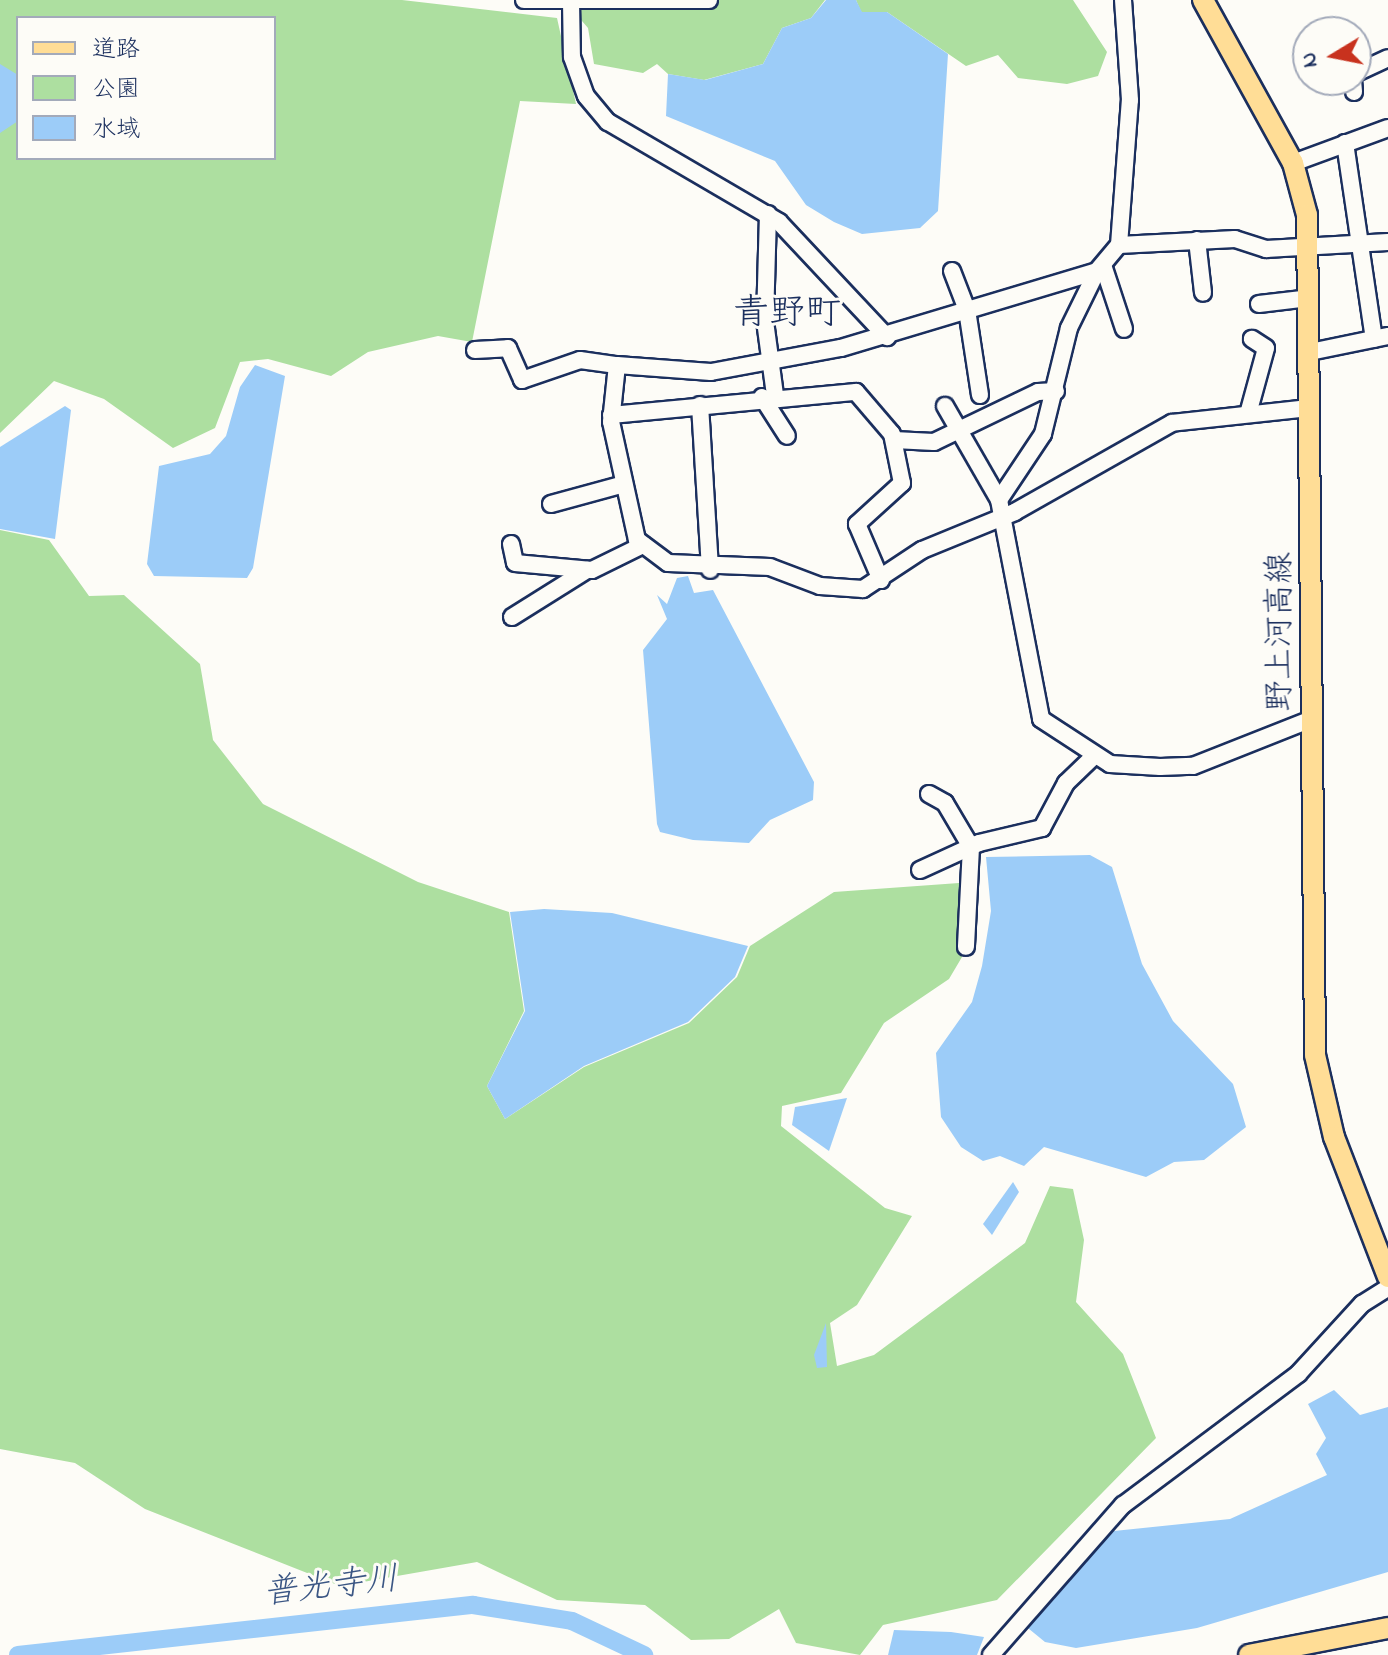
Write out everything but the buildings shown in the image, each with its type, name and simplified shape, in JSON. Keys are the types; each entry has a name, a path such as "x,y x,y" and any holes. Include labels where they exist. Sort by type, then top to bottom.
{"main road":[{"name":"野上河高線","path":"1203,0 1293,163 1308,247 1315,1055 1334,1137 1388,1277"},
{"path":"1249,1655 1388,1628"}],"street":[{"path":"524,0 709,0"},
{"path":"1000,509 1043,434 1069,328 1100,270 1119,245 1130,100 1123,0"},
{"path":"571,2 572,57 586,96 608,122 768,214 887,337"},
{"path":"1293,163 1388,128"},
{"path":"1310,352 1381,338 1355,241 1345,143"},
{"path":"768,214 769,396 787,436"},
{"path":"1119,245 1197,240 1308,247 1355,241 1388,242"},
{"path":"1197,240 1203,293"},
{"path":"475,350 508,348 522,380 580,360 711,372 887,337 1100,270"},
{"path":"1100,270 1124,329"},
{"path":"952,271 967,310 980,395"},
{"path":"1259,304 1309,298"},
{"path":"1248,414 1266,348 1252,339"},
{"path":"617,365 611,415 624,484 643,545 668,563 710,570 770,567 820,586 863,589 881,580 922,550 1172,423 1309,408"},
{"path":"894,440 934,442 1038,392 1056,391"},
{"path":"611,415 769,396 856,392 894,440 901,486 856,526 881,580"},
{"path":"700,405 710,570"},
{"path":"945,406 1000,509 1041,719 1110,764 1193,766 1312,719"},
{"path":"551,504 624,484"},
{"path":"511,544 515,563 587,570"},
{"path":"512,617 587,570 643,545"},
{"path":"920,870 971,847 1042,828 1066,783 1094,756"},
{"path":"929,794 945,803 971,847 966,947"},
{"path":"991,1655 1123,1505 1298,1374 1362,1304 1388,1288"}],"green space":[{"path":"0,0 402,0 557,18 576,104 520,101 472,342 438,336 368,352 331,376 268,359 240,362 215,428 173,448 104,399 54,381 0,433"},
{"path":"564,0 825,0 811,18 782,28 763,64 704,80 668,74 657,64 643,73 594,64 588,28"},
{"path":"856,0 1073,0 1107,52 1098,76 1067,84 1018,78 998,55 966,66 887,12 861,12"},
{"path":"0,530 49,540 89,596 124,595 200,664 213,740 263,804 418,882 509,912 524,1011 487,1086 505,1119 584,1067 689,1023 737,977 750,946 834,892 959,883 962,957 949,979 884,1023 841,1093 782,1106 781,1126 885,1208 912,1216 857,1305 830,1323 837,1366 874,1355 1025,1243 1050,1186 1073,1189 1084,1240 1076,1302 1123,1354 1156,1438 997,1600 883,1625 860,1655 796,1643 779,1609 729,1639 691,1640 645,1605 557,1600 477,1562 340,1586 145,1509 75,1463 0,1449"}],"water":[{"path":"826,0 856,0 862,12 887,12 948,54 938,211 920,228 862,234 834,222 806,205 775,161 666,116 668,74 705,80 763,64 782,28 811,18"},
{"path":"0,64 16,74 16,122 0,133"},
{"path":"255,365 285,376 253,568 247,578 154,576 147,564 159,466 210,454 226,436 240,387"},
{"path":"65,406 71,410 55,539 0,529 0,447"},
{"path":"688,576 694,593 713,590 814,782 813,800 770,820 749,843 693,840 660,832 657,824 643,650 667,619 657,595 667,604 677,578"},
{"path":"1090,855 1112,867 1142,964 1173,1021 1233,1084 1246,1127 1204,1160 1174,1162 1146,1177 1044,1147 1024,1166 1000,1156 983,1161 961,1147 941,1117 936,1053 972,1002 982,966 991,911 986,857"},
{"path":"544,909 612,913 748,946 735,977 688,1022 584,1066 505,1119 487,1086 525,1011 510,912"},
{"path":"847,1098 829,1151 792,1125 795,1107"},
{"path":"1013,1182 1019,1192 992,1235 983,1224"},
{"path":"826,1323 827,1367 817,1368 814,1355"},
{"path":"1334,1390 1360,1415 1388,1407 1388,1572 1197,1628 1076,1648 1045,1642 1023,1624 1114,1531 1230,1519 1327,1475 1316,1454 1326,1438 1308,1404"},
{"path":"894,1630 951,1632 984,1637 977,1655 888,1655"}],"waterway":[{"name":"普光寺川","path":"18,1655 473,1605 572,1621 644,1655"}],"district":[{"name":"青野町","path":"787,315"}]}
